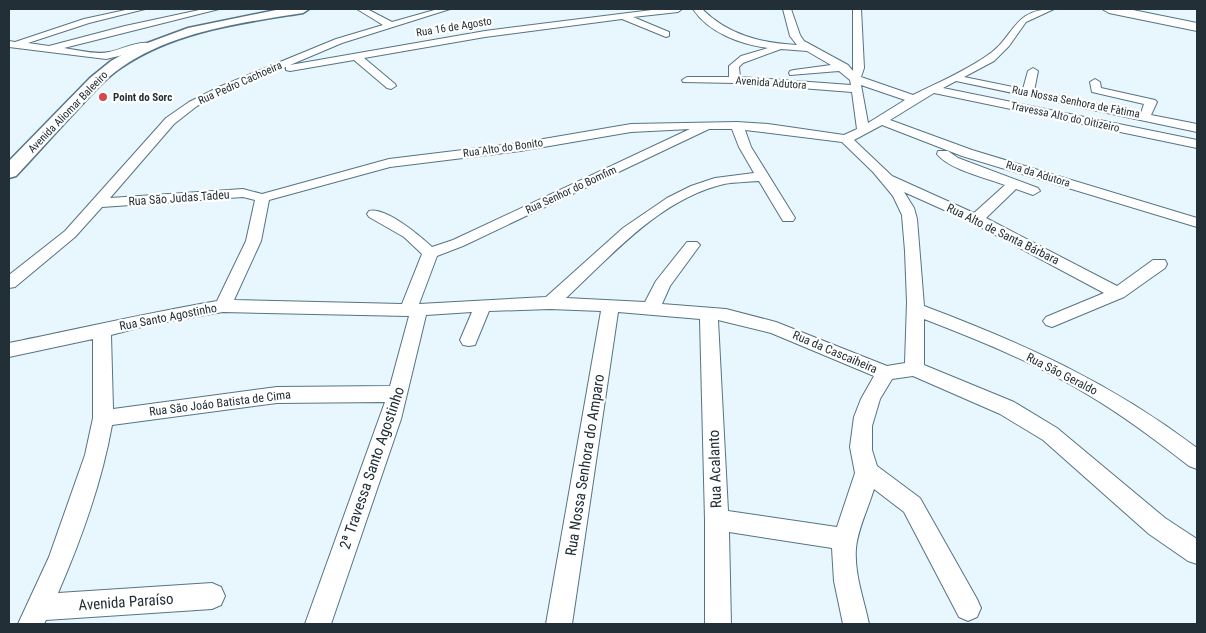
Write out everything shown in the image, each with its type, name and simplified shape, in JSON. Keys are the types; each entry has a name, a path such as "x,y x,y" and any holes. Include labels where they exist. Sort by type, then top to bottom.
{"main road":[{"name":"Avenida Aliomar Baleeiro","path":"9,172 106,70 124,58 150,46 224,23 303,9"},
{"path":"1109,9 1197,27"},
{"path":"1133,9 1197,22"}],"street":[{"path":"12,44 87,21 141,9"},
{"path":"49,49 215,9"},
{"path":"361,9 390,25"},
{"name":"Rua Pedro Cachoeira","path":"9,283 70,234 180,112 206,96 339,41 446,9"},
{"name":"Rua 16 de Agosto","path":"265,72 485,34 678,9"},
{"path":"698,9 714,26 728,34 748,41 808,48"},
{"path":"787,9 795,36 808,48 841,67 856,79 914,99"},
{"path":"858,9 856,79 863,129"},
{"path":"914,369 916,309 913,249 908,212 906,206 887,179 846,138 881,122 914,99 997,54 1022,20 1050,9"},
{"path":"621,16 666,34"},
{"path":"12,44 106,56 150,46"},
{"path":"736,80 734,66 739,60 782,46"},
{"path":"354,56 391,86"},
{"path":"794,73 841,67"},
{"path":"1028,93 1033,71"},
{"name":"Rua Nossa Senhora de Fàtima","path":"955,78 1197,128"},
{"name":"Avenida Adutora","path":"687,80 856,79"},
{"path":"1095,82 1095,88 1098,90 1151,102 1145,116"},
{"name":"Travessa Alto do Oitizeiro","path":"933,89 1197,144"},
{"name":"Rua da Adutora","path":"881,122 930,141 1197,222"},
{"name":"Rua Alto do Bonito","path":"262,198 364,169 405,160 520,146 631,128 710,125 737,126 846,138"},
{"name":"Rua Senhor do Bomfim","path":"430,253 458,243 710,125"},
{"path":"737,126 745,147 788,218"},
{"path":"930,141 953,161 1033,191"},
{"path":"550,303 633,228 670,202 718,182 762,177"},
{"name":"Rua Alto de Santa Bárbara","path":"887,179 976,219 1118,293"},
{"path":"976,219 1014,185"},
{"name":"Rua São Judas Tadeu","path":"96,203 243,193 262,198"},
{"path":"223,306 252,244 261,219 262,198"},
{"path":"374,214 410,234 430,253 413,310"},
{"path":"651,308 662,285 692,245"},
{"path":"1052,321 1118,293 1159,264"},
{"name":"Rua da Cascaiheira","path":"413,310 550,303 651,308 726,315 776,328 886,373 914,369 949,382 1007,408 1050,434 1157,526 1197,552"},
{"path":"469,340 483,305"},
{"name":"Rua Santo Agostinho","path":"9,350 102,331 149,319 223,306 413,310"},
{"name":"Rua Nossa Senhora do Amparo","path":"559,624 610,306"},
{"name":"Rua São Geraldo","path":"916,309 975,332 1080,381 1126,409 1197,460"},
{"name":"2ª Travessa Santo Agostinho","path":"318,624 398,394 413,310"},
{"name":"Rua Acalanto","path":"709,314 717,520 718,624"},
{"path":"35,616 60,560 93,464 103,418 102,331"},
{"path":"856,624 845,563 845,539 855,512 866,471 861,449 860,431 864,412 872,393 886,373"},
{"name":"Rua São Joáo Batista de Cima","path":"103,418 277,394 398,394"},
{"path":"866,471 912,505 968,608"},
{"path":"717,520 845,539"},
{"name":"Avenida Paraíso","path":"35,616 212,596"}],"place":[{"name":"Point do Sorc","path":"103,97"}]}
